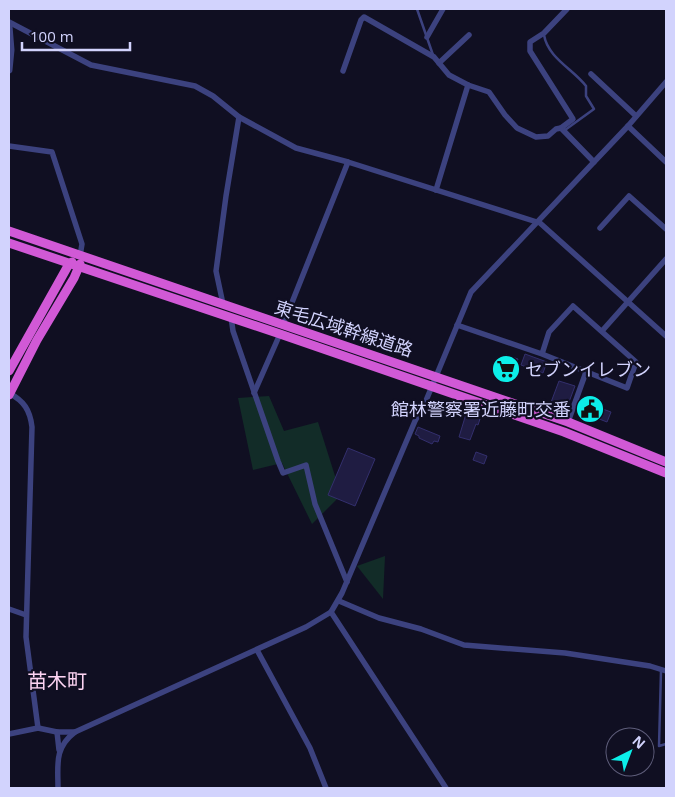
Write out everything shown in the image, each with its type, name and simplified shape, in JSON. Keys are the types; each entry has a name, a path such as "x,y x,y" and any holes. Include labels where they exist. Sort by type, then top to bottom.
{"highway":[{"name":"東毛広域幹線道路","path":"9,231 223,305 281,330 431,387 564,432 666,473"},
{"name":"東毛広域幹線道路","path":"9,244 231,318 281,330 436,376 568,422 666,462"},
{"path":"9,371 69,264 80,256"},
{"path":"9,394 79,268 80,256"}],"street":[{"path":"427,37 443,9"},
{"path":"344,71 360,20 364,17 434,58 450,75 489,92 504,115 516,128 536,137 548,136 556,129 562,129 573,119 530,51 530,42 544,34 567,9"},
{"path":"9,22 91,65 195,86 213,96 239,117 296,148 348,162 537,222 666,336"},
{"path":"9,26 11,50 9,70"},
{"path":"439,64 469,35"},
{"path":"591,74 636,116"},
{"path":"59,750 75,732 257,650 306,627 331,612 339,601 471,292 628,126 666,82"},
{"path":"436,190 468,84"},
{"path":"223,305 216,271 239,117"},
{"path":"628,126 666,162"},
{"path":"562,129 594,162"},
{"path":"9,146 52,152 82,244 80,256"},
{"path":"254,393 348,162"},
{"path":"600,228 629,196 666,229"},
{"path":"602,331 666,259"},
{"path":"458,325 542,354 627,388 636,362 573,306 549,332 542,354"},
{"path":"231,318 233,331 283,473 306,465 315,504 347,582"},
{"path":"568,422 586,372"},
{"path":"9,394 19,398 26,405 32,427 26,615 27,647 38,728"},
{"path":"339,601 379,618 421,629 464,645 518,648 565,654 650,666 663,671"},
{"path":"9,609 26,615"},
{"path":"331,612 446,788"},
{"path":"257,650 310,748 326,788"},
{"path":"9,734 38,728 57,732 75,732"},
{"path":"57,732 59,750 58,788"}],"lane":[{"path":"417,9 434,58"},
{"path":"544,34 545,42 560,62 579,76 586,86 586,96 594,109 562,129"},
{"path":"663,671 659,746 666,744"}],"green space":[{"path":"269,396 284,431 318,422 341,495 312,524 282,463 253,470 238,398"},
{"path":"385,556 383,599 357,566"}],"building":[{"path":"525,354 547,362 543,373 521,365"},
{"path":"506,355 518,359 510,381 499,377"},
{"path":"559,381 575,386 566,410 550,405"},
{"path":"600,408 611,412 607,422 594,417 597,409 600,410"},
{"path":"466,414 480,419 470,440 459,437"},
{"path":"418,427 440,436 438,442 434,441 432,444 419,438 415,434"},
{"path":"348,448 375,459 355,506 328,495"},
{"path":"476,452 487,456 484,464 473,460"}],"place":[{"name":"セブンイレブン","path":"506,369"},
{"name":"館林警察署近藤町交番","path":"590,409"}],"district":[{"name":"苗木町","path":"57,680"}]}
